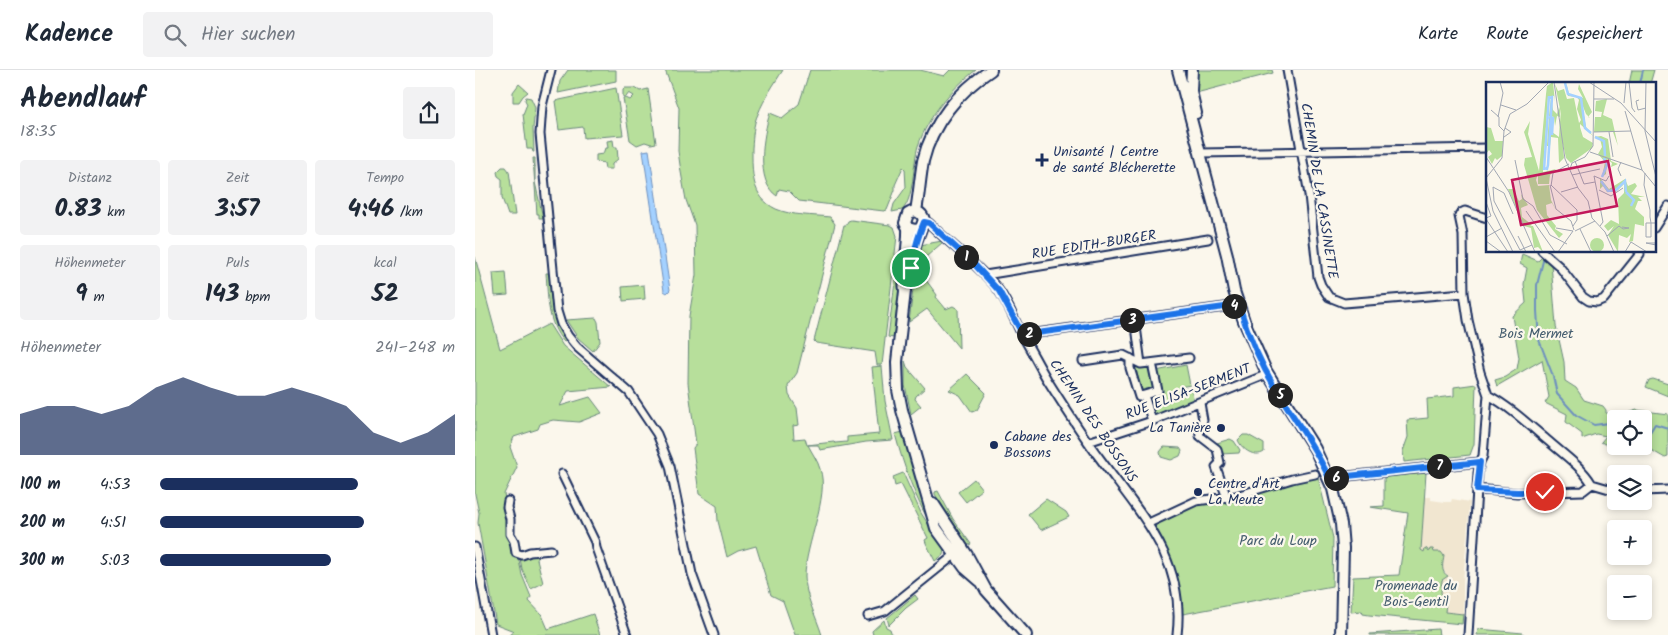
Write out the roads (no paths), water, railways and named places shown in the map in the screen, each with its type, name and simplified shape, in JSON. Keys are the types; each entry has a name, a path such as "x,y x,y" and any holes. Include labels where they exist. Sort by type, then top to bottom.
{"street":[{"path":"551,70 542,106 540,134 555,303 558,317 568,336 577,347 629,392 657,434 670,466 692,574 714,635"},
{"path":"916,211 923,162 935,130 949,108 961,94 991,70"},
{"path":"1178,70 1239,305 1256,351 1268,374 1315,449 1329,478 1338,512 1343,548 1341,635"},
{"path":"1192,70 1191,91 1203,144 1201,153"},
{"name":"CHEMIN DE LA CASSINETTE","path":"1287,70 1309,200 1319,277 1321,285 1329,297 1344,303 1465,293"},
{"path":"1201,153 1486,148"},
{"path":"1655,226 1668,206"},
{"path":"905,291 910,283 913,252 922,225 922,215 916,211 910,212 906,217 905,223 908,228 909,241 898,354 898,390 916,461 927,494 959,552 1001,608 1026,635"},
{"path":"1468,635 1477,490 1480,462 1483,456 1488,395 1480,372 1468,320 1463,235 1459,216 1465,211 1486,218"},
{"name":"CHEMIN DES BOSSONS","path":"922,225 929,223 985,275 999,291 1048,381 1088,442 1151,527 1159,541 1173,582 1177,615 1177,635"},
{"path":"908,228 915,230 922,225"},
{"name":"RUE EDITH-BURGER","path":"985,275 1208,240"},
{"path":"1544,252 1574,284 1583,297 1589,301 1597,302 1604,299 1640,254"},
{"path":"1023,335 1239,305"},
{"path":"1135,319 1141,364"},
{"path":"1083,361 1123,355 1141,364 1189,358"},
{"path":"1130,358 1130,368 1139,397 1158,391 1152,363"},
{"name":"RUE ELISA-SERMENT","path":"1088,442 1200,403 1268,374"},
{"path":"1144,395 1152,421"},
{"path":"1488,395 1504,403 1586,474 1592,484 1607,488"},
{"path":"1200,403 1203,420 1199,427 1200,436 1217,448 1220,463 1216,467 1227,498"},
{"path":"1329,478 1480,462"},
{"path":"563,474 595,542 627,635"},
{"path":"1151,522 1197,501 1227,498 1315,474"},
{"path":"1477,490 1517,492 1583,491 1592,484"},
{"path":"1652,490 1668,490"},
{"path":"508,501 510,534 514,541 516,553 522,555 530,552 551,550"},
{"path":"475,547 491,635"},
{"path":"868,616 885,611 959,552"}],"water":[{"path":"649,150 670,290 667,293 664,291 643,151"}],"waterway":[{"path":"1640,82 1643,70"},
{"path":"1544,257 1537,285 1539,340 1553,376 1557,394 1576,415 1594,425 1607,423"},
{"path":"1652,429 1655,424 1668,428"}],"place":[{"name":"Unisanté | Centre de santé Blécherette","path":"1042,160"},
{"name":"La Tanière","path":"1221,428"},
{"name":"Cabane des Bossons","path":"994,445"},
{"name":"Centre d'Art La Meute","path":"1198,492"}],"park label":[{"name":"Bois Mermet","path":"1536,334"},
{"name":"Parc du Loup","path":"1278,541"},
{"name":"Promenade du Bois-Gentil","path":"1416,594"}]}
